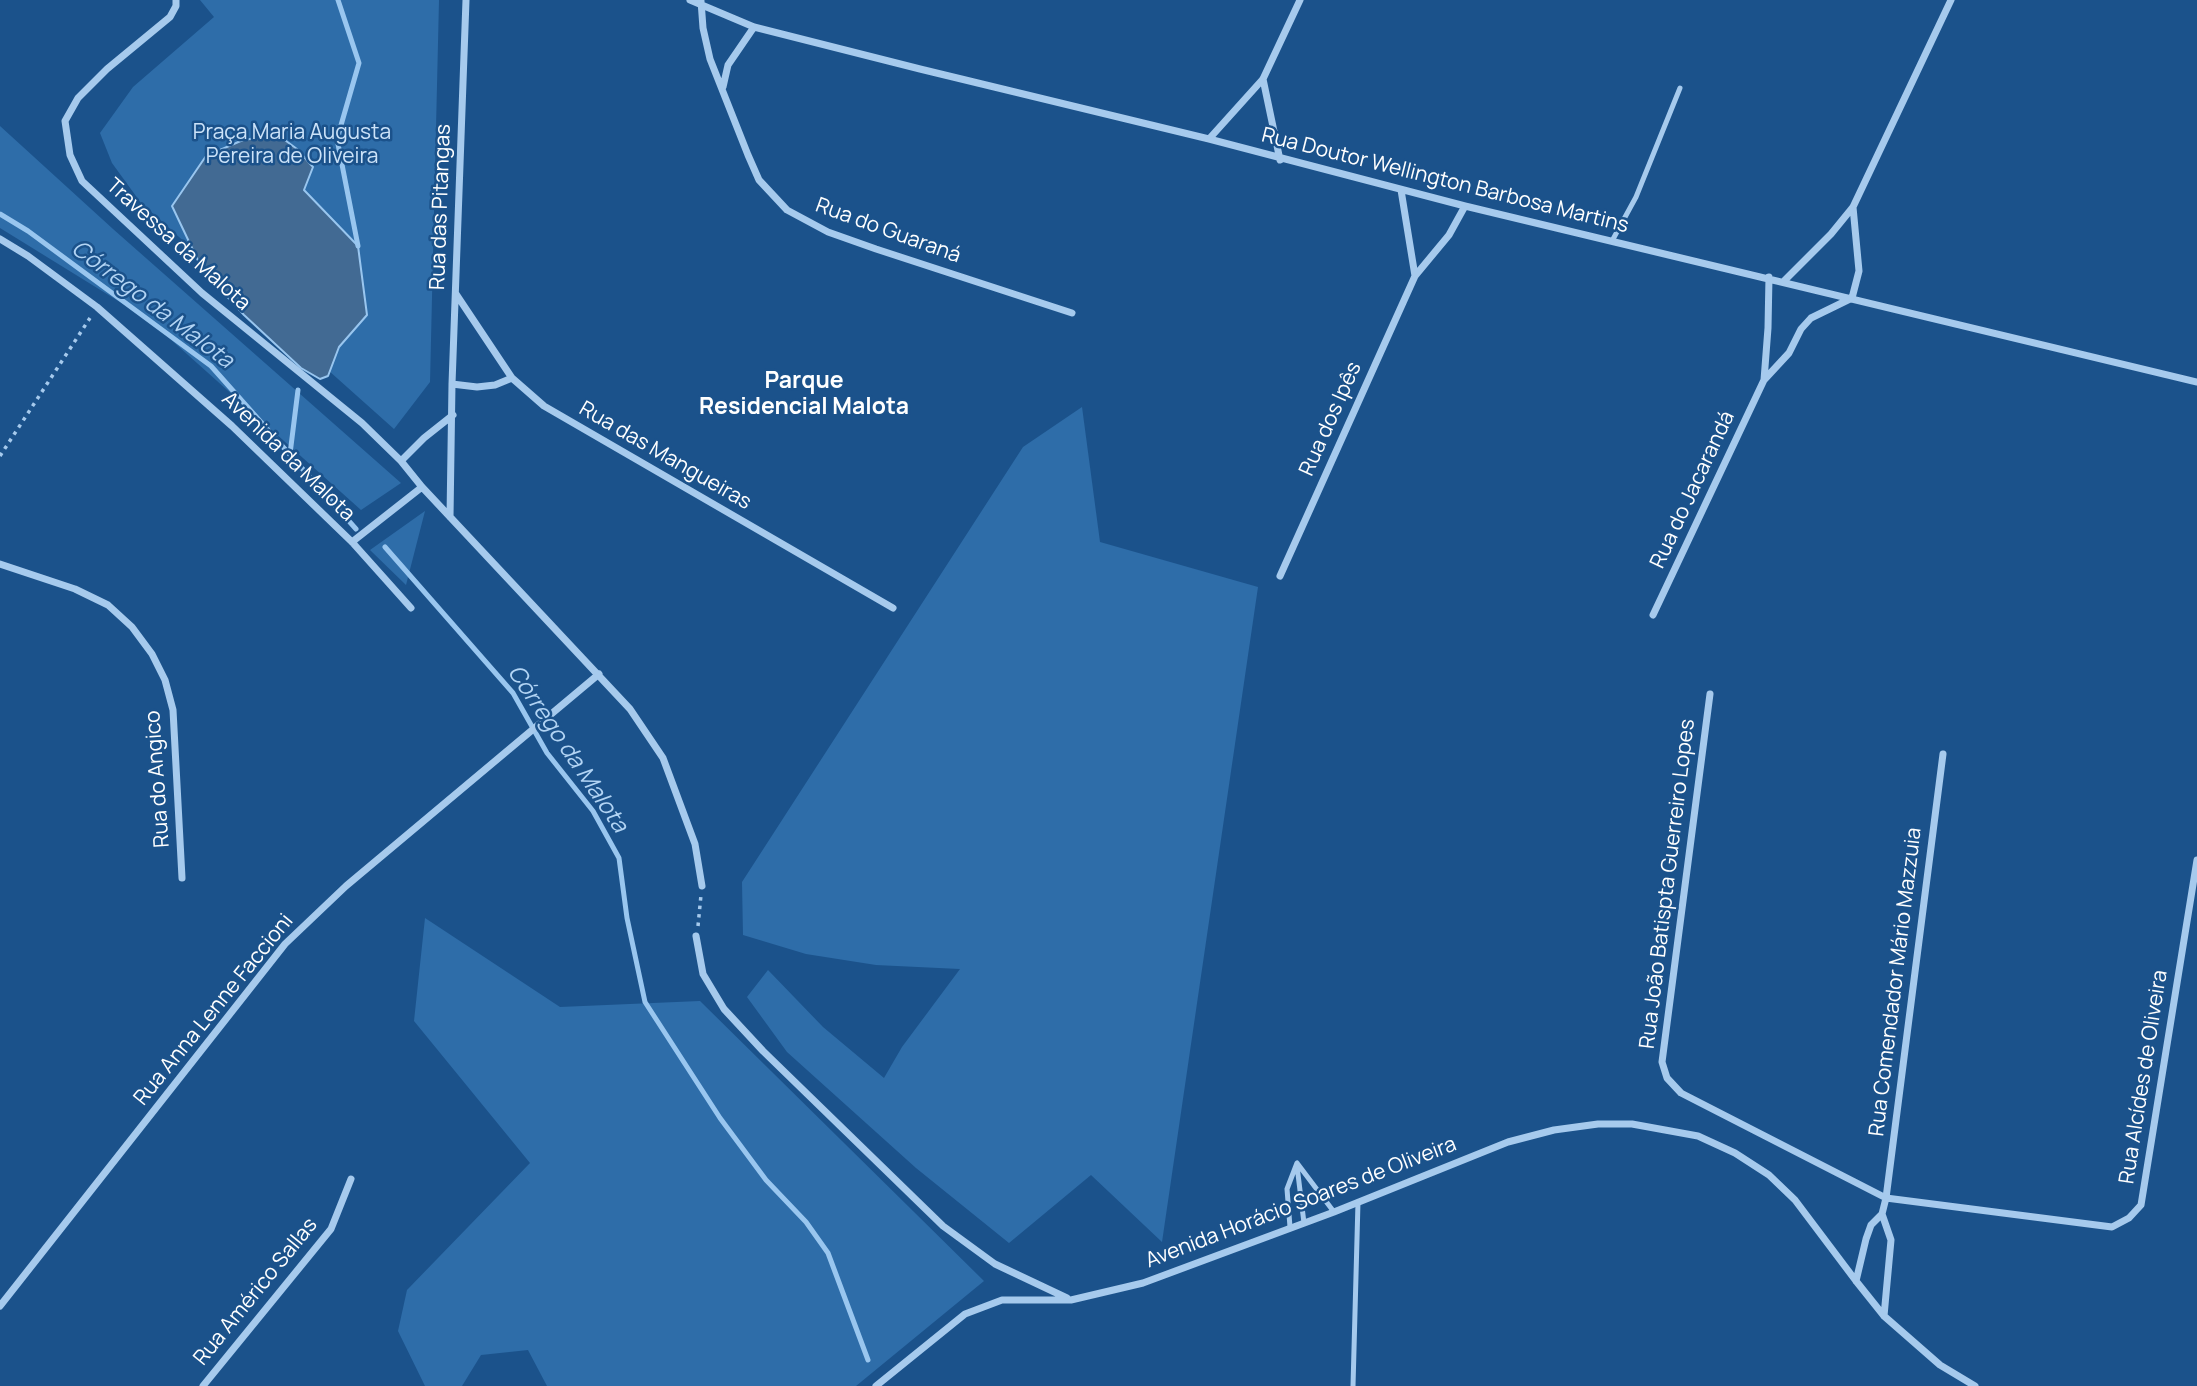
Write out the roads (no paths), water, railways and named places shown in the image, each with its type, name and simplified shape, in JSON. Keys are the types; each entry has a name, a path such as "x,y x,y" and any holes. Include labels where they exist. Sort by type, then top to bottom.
{"street":[{"name":"Travessa da Malota","path":"176,0 170,17 107,69 78,98 65,121 69,155 82,181 202,293 362,424 401,461 422,487"},
{"name":"Rua das Pitangas","path":"450,517 452,384 466,0"},
{"name":"Rua Doutor Wellington Barbosa Martins","path":"690,0 701,2 754,27 1209,139 1465,206 2197,382"},
{"path":"1209,139 1263,79 1300,0"},
{"path":"1784,281 1831,234 1853,207 1951,0"},
{"name":"Rua do Guaraná","path":"701,2 702,28 710,59 759,180 787,210 828,232 1072,313"},
{"path":"723,88 728,65 754,27"},
{"path":"1263,79 1280,159"},
{"path":"1401,190 1415,276"},
{"name":"Rua dos Ipês","path":"1280,576 1415,276 1449,235 1465,206"},
{"path":"1852,298 1859,271 1853,207"},
{"name":"Avenida da Malota","path":"0,239 28,256 97,307 232,426 352,542 411,608"},
{"name":"Rua do Jacarandá","path":"1764,380 1769,328 1769,277"},
{"name":"Rua das Mangueiras","path":"456,294 512,378 544,406 893,608"},
{"name":"Rua do Jacarandá","path":"1653,615 1764,380 1789,353 1801,329 1811,318 1852,298"},
{"path":"452,384 477,387 495,385 512,378"},
{"path":"401,461 453,415"},
{"path":"352,542 422,487 630,709 663,758 695,844 702,886"},
{"name":"Rua do Angico","path":"0,564 75,589 108,606 132,627 152,654 165,680 173,710 182,878"},
{"name":"Rua Anna Lenne Faccioni","path":"0,1306 285,944 346,886 598,674"},
{"name":"Rua João Batispta Guerreiro Lopes","path":"1710,694 1662,1062 1667,1078 1681,1093 1886,1199"},
{"name":"Rua Comendador Mário Mazzuia","path":"1856,1281 1871,1225 1882,1214 1886,1199 1943,754"},
{"name":"Rua Alcídes de Oliveira","path":"1886,1199 2112,1227 2129,1218 2141,1205 2197,860"},
{"path":"696,936 703,974 724,1009 943,1226 995,1264 1071,1300"},
{"name":"Avenida Horácio Soares de Oliveira","path":"876,1386 965,1314 1002,1300 1071,1300 1143,1283 1334,1212 1508,1142 1554,1130 1598,1124 1632,1124 1698,1136 1735,1153 1769,1175 1795,1200 1884,1316 1940,1365 1975,1386"},
{"name":"Rua Américo Sallas","path":"202,1386 331,1229 351,1179"},
{"name":"Rua Comendador Mário Mazzuia","path":"1882,1214 1891,1240 1884,1316"}],"lane":[{"path":"1612,240 1636,197 1680,88"},
{"path":"1297,1163 1334,1212"},
{"path":"1297,1163 1304,1223"},
{"path":"1290,1227 1287,1189 1297,1163"},
{"path":"1353,1386 1358,1202"}],"waterway":[{"path":"338,0 359,63 337,139 358,246"},
{"name":"Córrego da Malota","path":"0,214 28,231 211,366 356,529"},
{"path":"290,454 298,390"},
{"name":"Córrego da Malota","path":"385,547 513,693 547,753 593,811 619,858 627,918 645,1002 720,1118 766,1180 806,1222 828,1253 868,1360"}],"district":[{"name":"Parque Residencial Malota","path":"804,395"}],"park label":[{"name":"Praça Maria Augusta Pereira de Oliveira","path":"292,145"}]}
